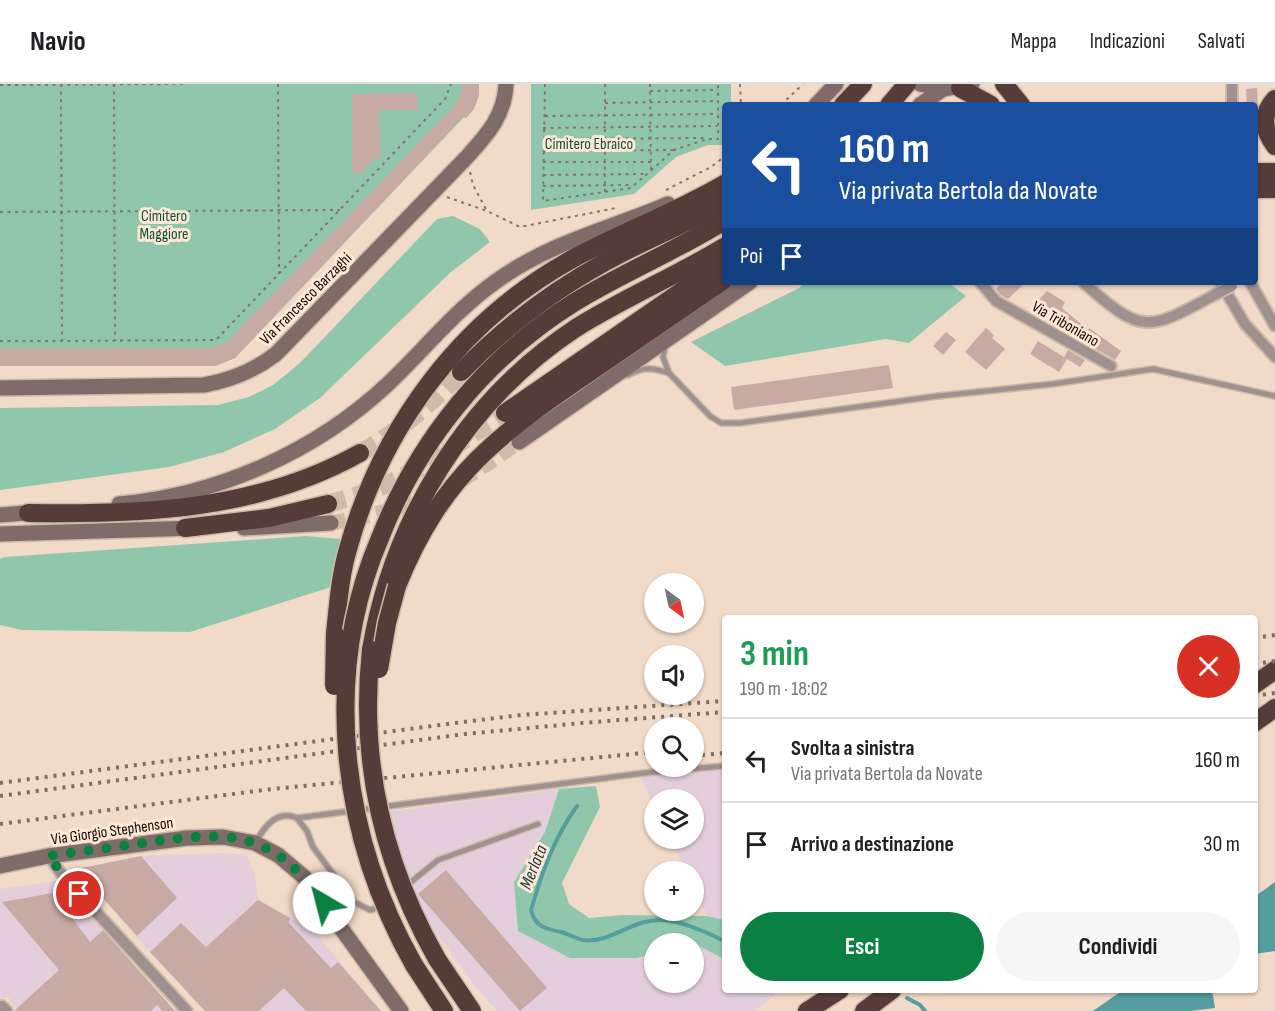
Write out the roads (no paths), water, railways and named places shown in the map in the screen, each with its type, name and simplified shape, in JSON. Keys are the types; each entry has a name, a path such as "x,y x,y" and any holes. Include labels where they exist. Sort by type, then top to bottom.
{"highway":[{"path":"846,102 863,84"},
{"path":"857,102 872,84"},
{"path":"891,102 906,84"},
{"path":"1004,84 1019,102"},
{"path":"958,87 986,102"},
{"path":"1275,99 1269,107 1270,123 1267,134 1275,146"},
{"path":"1258,172 1275,172"},
{"path":"357,816 340,772 334,721 336,624 348,549 371,484 399,428 429,382 472,334 514,298 565,264 722,185"},
{"path":"1258,189 1275,189"},
{"path":"461,372 503,331 566,285 722,203"},
{"path":"444,1011 414,965 391,920 374,876 352,792 344,722 346,672 359,596 380,537 407,479 438,431 464,397 505,355 540,326 574,303 722,222"},
{"path":"472,1011 437,959 413,913 395,866 379,812 367,719 368,677 385,586 408,527 432,481 457,442 486,406 548,348 595,317 722,248"},
{"path":"505,413 722,263"},
{"path":"379,812 382,772 378,690 387,623 397,586 412,550 440,503 481,453 518,422 722,281"},
{"path":"28,513 86,513 187,508 219,503 289,485 344,463 360,453"},
{"path":"185,528 285,515 328,504"},
{"path":"1258,682 1275,670"},
{"path":"1258,720 1275,708"},
{"path":"807,1011 835,993"},
{"path":"823,1011 845,993"},
{"path":"864,1011 888,993"}],"street":[{"name":"Via Francesco Barzaghi","path":"0,388 204,384 244,375 276,354 466,158 492,129 503,102 506,84"},
{"path":"819,102 836,84"},
{"path":"1232,84 1232,102"},
{"path":"924,85 958,87"},
{"path":"926,102 958,87"},
{"path":"0,515 129,504 162,498 214,485 270,464 320,436 370,401 462,309 516,267 584,234 681,199 722,177"},
{"path":"519,442 746,285"},
{"name":"Via Triboniano","path":"983,285 996,301 1111,366"},
{"path":"1086,285 1121,315 1141,322 1163,321 1174,317 1234,285"},
{"path":"1222,285 1245,324 1275,357"},
{"path":"1252,285 1275,326"},
{"path":"0,534 185,528 236,529 331,523"},
{"name":"Via Giorgio Stephenson","path":"0,866 48,856 187,838 223,837 255,843 278,855 304,877 401,1011"},
{"path":"48,856 64,877 187,1011"}],"lane":[{"path":"672,337 663,350 669,373 710,416 721,423 740,423 938,396 1053,384 1153,369 1275,396"},
{"path":"578,401 644,368 651,367 669,373"},
{"path":"255,843 264,826 284,815 297,818 644,773 722,766"},
{"path":"297,818 307,831 313,847 354,902 370,910 381,908 396,898 419,874 438,860 538,824"}],"water":[{"path":"1275,882 1275,951 1258,953 1258,894"},
{"path":"1119,993 1212,993 1215,1008 1190,1011 1093,1011"}],"waterway":[{"name":"Merlata","path":"577,806 555,843 540,882 531,910 538,924 580,939 593,940 652,920 663,920 686,925 722,940"},
{"name":"Merlata","path":"907,998 920,1005 925,1011"}],"tunnel":[{"path":"360,453 414,417 461,372"},
{"path":"328,504 373,490 398,479 439,456 505,413"},
{"path":"331,523 382,512 431,496 462,480 519,442"}],"railway":[{"path":"1258,637 1275,635"},
{"path":"1258,663 1275,661"},
{"path":"1258,695 1275,693"},
{"path":"0,783 521,715 722,701"},
{"path":"0,796 465,734 722,712"},
{"path":"0,824 272,789 644,753"},
{"path":"704,755 722,753"}],"park label":[{"name":"Cimitero Ebraico","path":"589,143"},
{"name":"Cimitero Maggiore","path":"164,224"}]}
